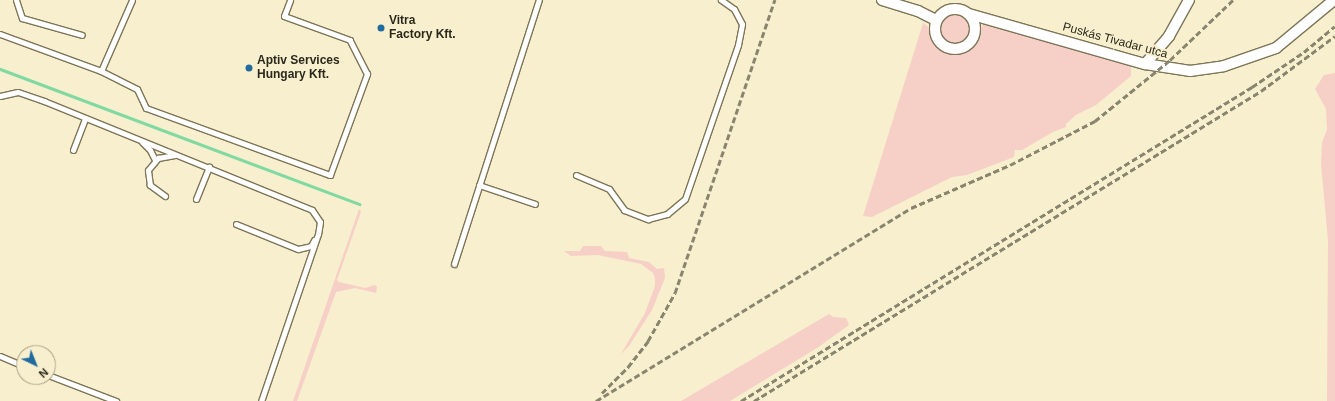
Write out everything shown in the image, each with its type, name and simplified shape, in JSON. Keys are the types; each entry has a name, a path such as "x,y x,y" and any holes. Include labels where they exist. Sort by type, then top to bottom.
{"street":[{"path":"882,0 939,17"},
{"path":"946,0 934,29 939,41 946,47 956,49 968,44 974,36 975,26 969,14"},
{"path":"1145,64 1169,36 1189,0"},
{"name":"Puskás Tivadar utca","path":"939,17 957,9 969,14 1145,64 1190,71 1245,60 1276,48 1334,0"}],"lane":[{"path":"16,0 22,18 82,35"},
{"path":"101,71 132,0"},
{"path":"0,34 101,71 137,89 146,108 330,175 367,74 350,40 284,16 290,0"},
{"path":"454,264 539,0"},
{"path":"576,175 609,189 624,210 648,219 667,214 685,199 738,46 742,24 734,9 721,0"},
{"path":"0,96 18,92 209,167 312,210 320,222 318,234 261,401"},
{"path":"73,150 85,118"},
{"path":"140,140 150,150 155,160"},
{"path":"165,196 155,191 148,179 148,170 155,160 167,155 178,155"},
{"path":"196,199 209,167"},
{"path":"479,185 535,204"},
{"path":"236,224 298,248 311,246 318,234"},
{"path":"0,356 16,363"},
{"path":"56,378 116,401"}],"shaded area":[{"path":"955,14 965,19 970,29 965,39 955,44 945,39 940,29 945,19"},
{"path":"923,23 930,28 936,42 947,51 958,52 969,48 984,23 1131,66 1131,76 1096,105 1076,115 1066,124 1066,127 1053,132 1022,150 1015,150 1014,157 967,175 952,177 872,217 863,216"},
{"path":"1335,73 1335,401 1327,401 1328,240 1321,164 1322,142 1327,130 1326,109 1315,89 1324,75"},
{"path":"359,209 361,212 337,280 339,282 365,288 375,285 377,287 376,293 355,288 336,292 297,401 293,401"},
{"path":"583,246 601,246 605,251 627,252 629,258 649,262 657,269 664,268 665,278 652,310 629,346 621,354 645,313 655,286 655,278 653,273 641,264 598,255 571,256 564,251 580,251"},
{"path":"829,314 833,317 846,318 849,325 817,348 730,401 681,401"}],"waterway":[{"path":"0,69 360,204"}],"railway":[{"path":"602,393 628,367 648,341 675,293 775,0"},
{"path":"596,401 911,208 1010,165 1095,121 1170,60 1233,0"},
{"path":"741,401 1252,87 1304,52 1335,26"},
{"path":"754,401 1261,91 1335,36"}],"place":[{"name":"Vitra Factory Kft.","path":"381,28"},
{"name":"Aptiv Services Hungary Kft.","path":"249,68"}]}
